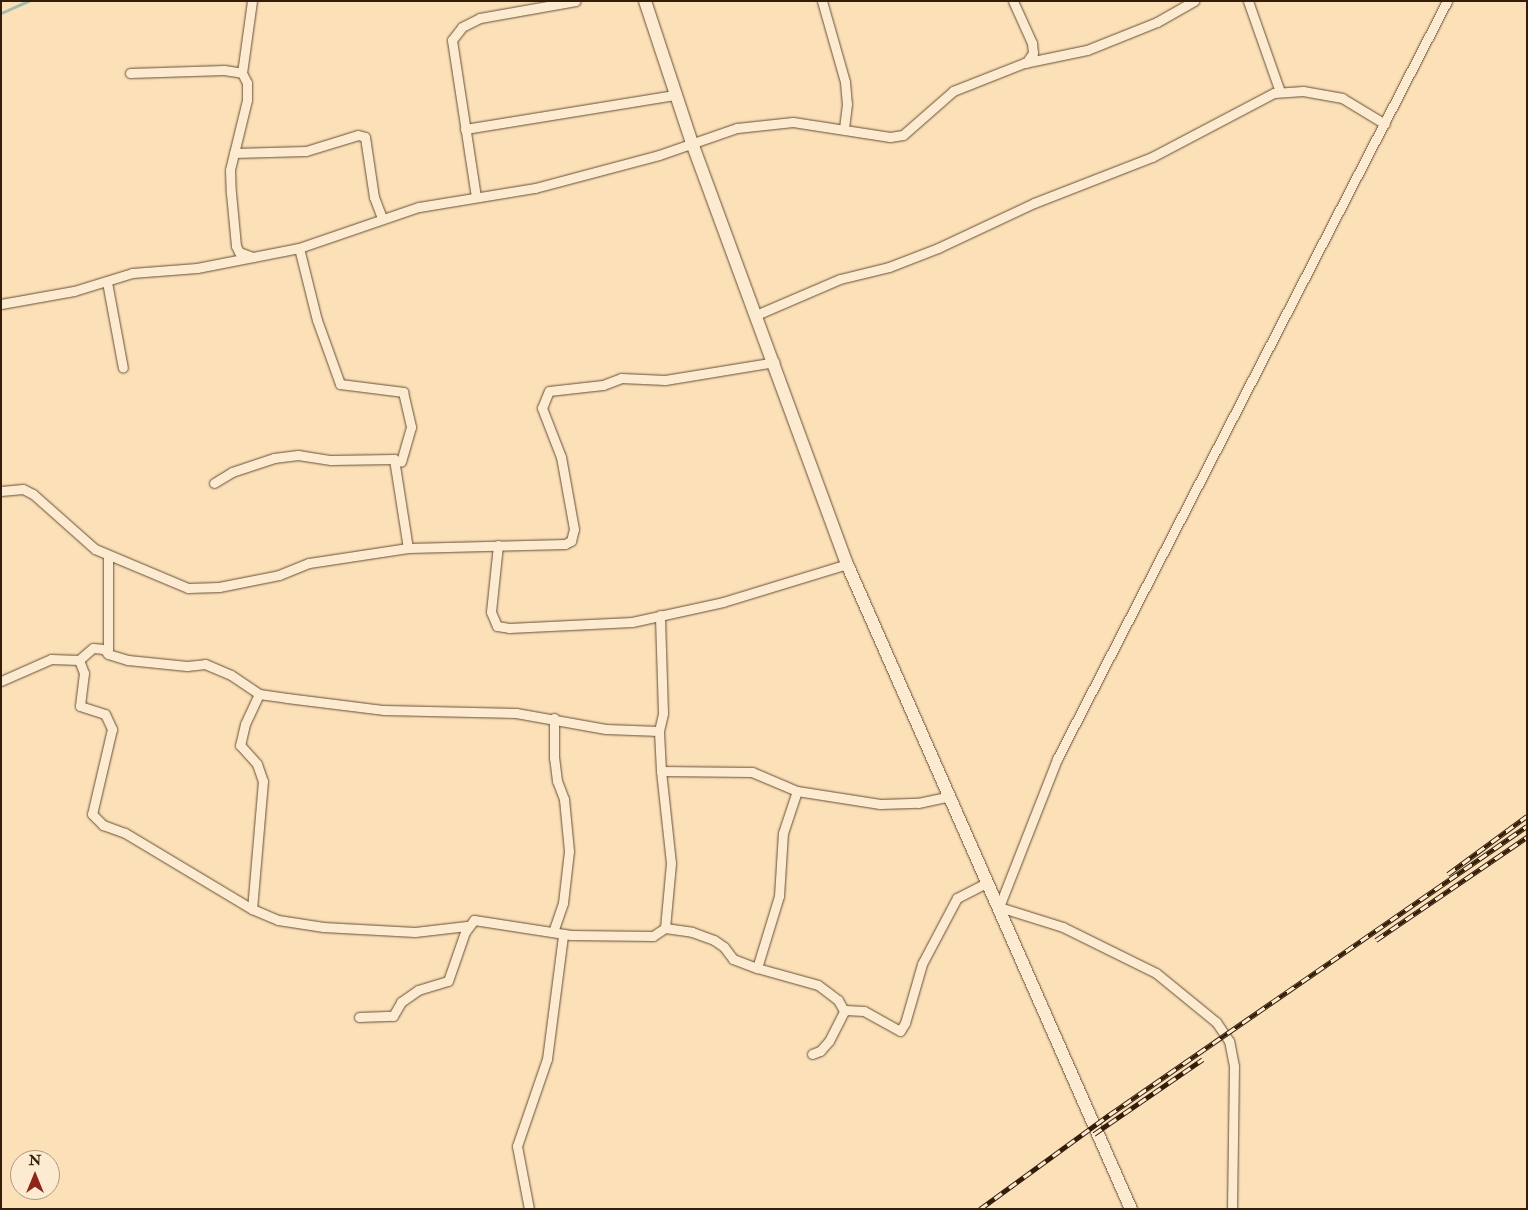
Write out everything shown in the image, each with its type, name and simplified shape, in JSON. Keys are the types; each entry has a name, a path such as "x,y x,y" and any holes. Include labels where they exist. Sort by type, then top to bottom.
{"main road":[{"path":"645,1 692,143 775,362 848,564 1132,1209"}],"street":[{"path":"252,1 242,73 247,83 246,100 230,170 235,242 239,252 256,258"},
{"path":"476,197 452,40 462,27 480,18 575,1"},
{"path":"822,1 845,82 847,104 844,128"},
{"path":"1013,1 1032,43 1032,53 1026,63"},
{"path":"1,304 107,282 132,273 197,268 256,258 299,248 382,218 419,207 535,188 692,143 737,128 793,122 844,128 890,137 903,135 954,91 1026,63 1087,50 1157,22 1194,1"},
{"path":"1248,1 1280,92"},
{"path":"1232,1209 1234,1066 1229,1042 1216,1022 1156,973 1063,928 999,907 1057,759 1447,1"},
{"path":"130,73 224,70 242,73"},
{"path":"756,315 840,279 889,267 938,248 1034,203 1152,157 1274,93 1303,91 1342,98 1385,124"},
{"path":"465,129 676,95"},
{"path":"234,153 306,151 358,134 365,137 374,197 382,218"},
{"path":"299,248 317,320 340,384 403,392 412,427 401,462"},
{"path":"107,282 123,368"},
{"path":"1,490 23,489 33,494 95,549 108,557 188,588 201,588 279,575 309,563 408,548 498,545 556,546 565,544 574,534 561,458 542,408 548,391 603,386 622,378 665,380 775,362"},
{"path":"214,483 232,472 274,458 298,455 332,460 394,459 408,548"},
{"path":"498,545 491,612 497,626 599,625 660,615 723,602 848,564"},
{"path":"108,557 108,654"},
{"path":"660,615 663,713 659,731 661,771 671,864 665,928"},
{"path":"1,681 50,659 79,660 93,648 104,649 108,654 128,660 187,666 205,664 231,675 260,694 384,710 516,713 606,728 659,731"},
{"path":"79,660 84,673 80,706 105,714 112,728 92,814 103,825 125,833 252,908 278,920 323,927 415,932 467,926 478,920 563,934 653,936 665,928 692,932 724,946 730,957 757,968 818,985 838,1000 844,1011"},
{"path":"252,908 263,781 258,764 240,745 245,724 260,694"},
{"path":"553,932 563,904 569,851 564,799 557,781 554,758 554,718"},
{"path":"661,771 752,772 797,791 880,804 918,803 950,796"},
{"path":"757,968 779,896 783,833 797,791"},
{"path":"844,1011 864,1011 900,1031 906,1022 922,964 957,898 988,882"},
{"path":"359,1017 393,1016 401,1002 418,990 448,982 467,926"},
{"path":"529,1209 518,1141 547,1059 563,934"},
{"path":"812,1054 820,1051 829,1042 844,1011"}],"waterway":[{"path":"1,13 28,1"}],"railway":[{"path":"1448,874 1527,816"},
{"path":"980,1209 1109,1115 1527,826"},
{"path":"1376,940 1527,837"},
{"path":"1094,1134 1203,1059"}]}
